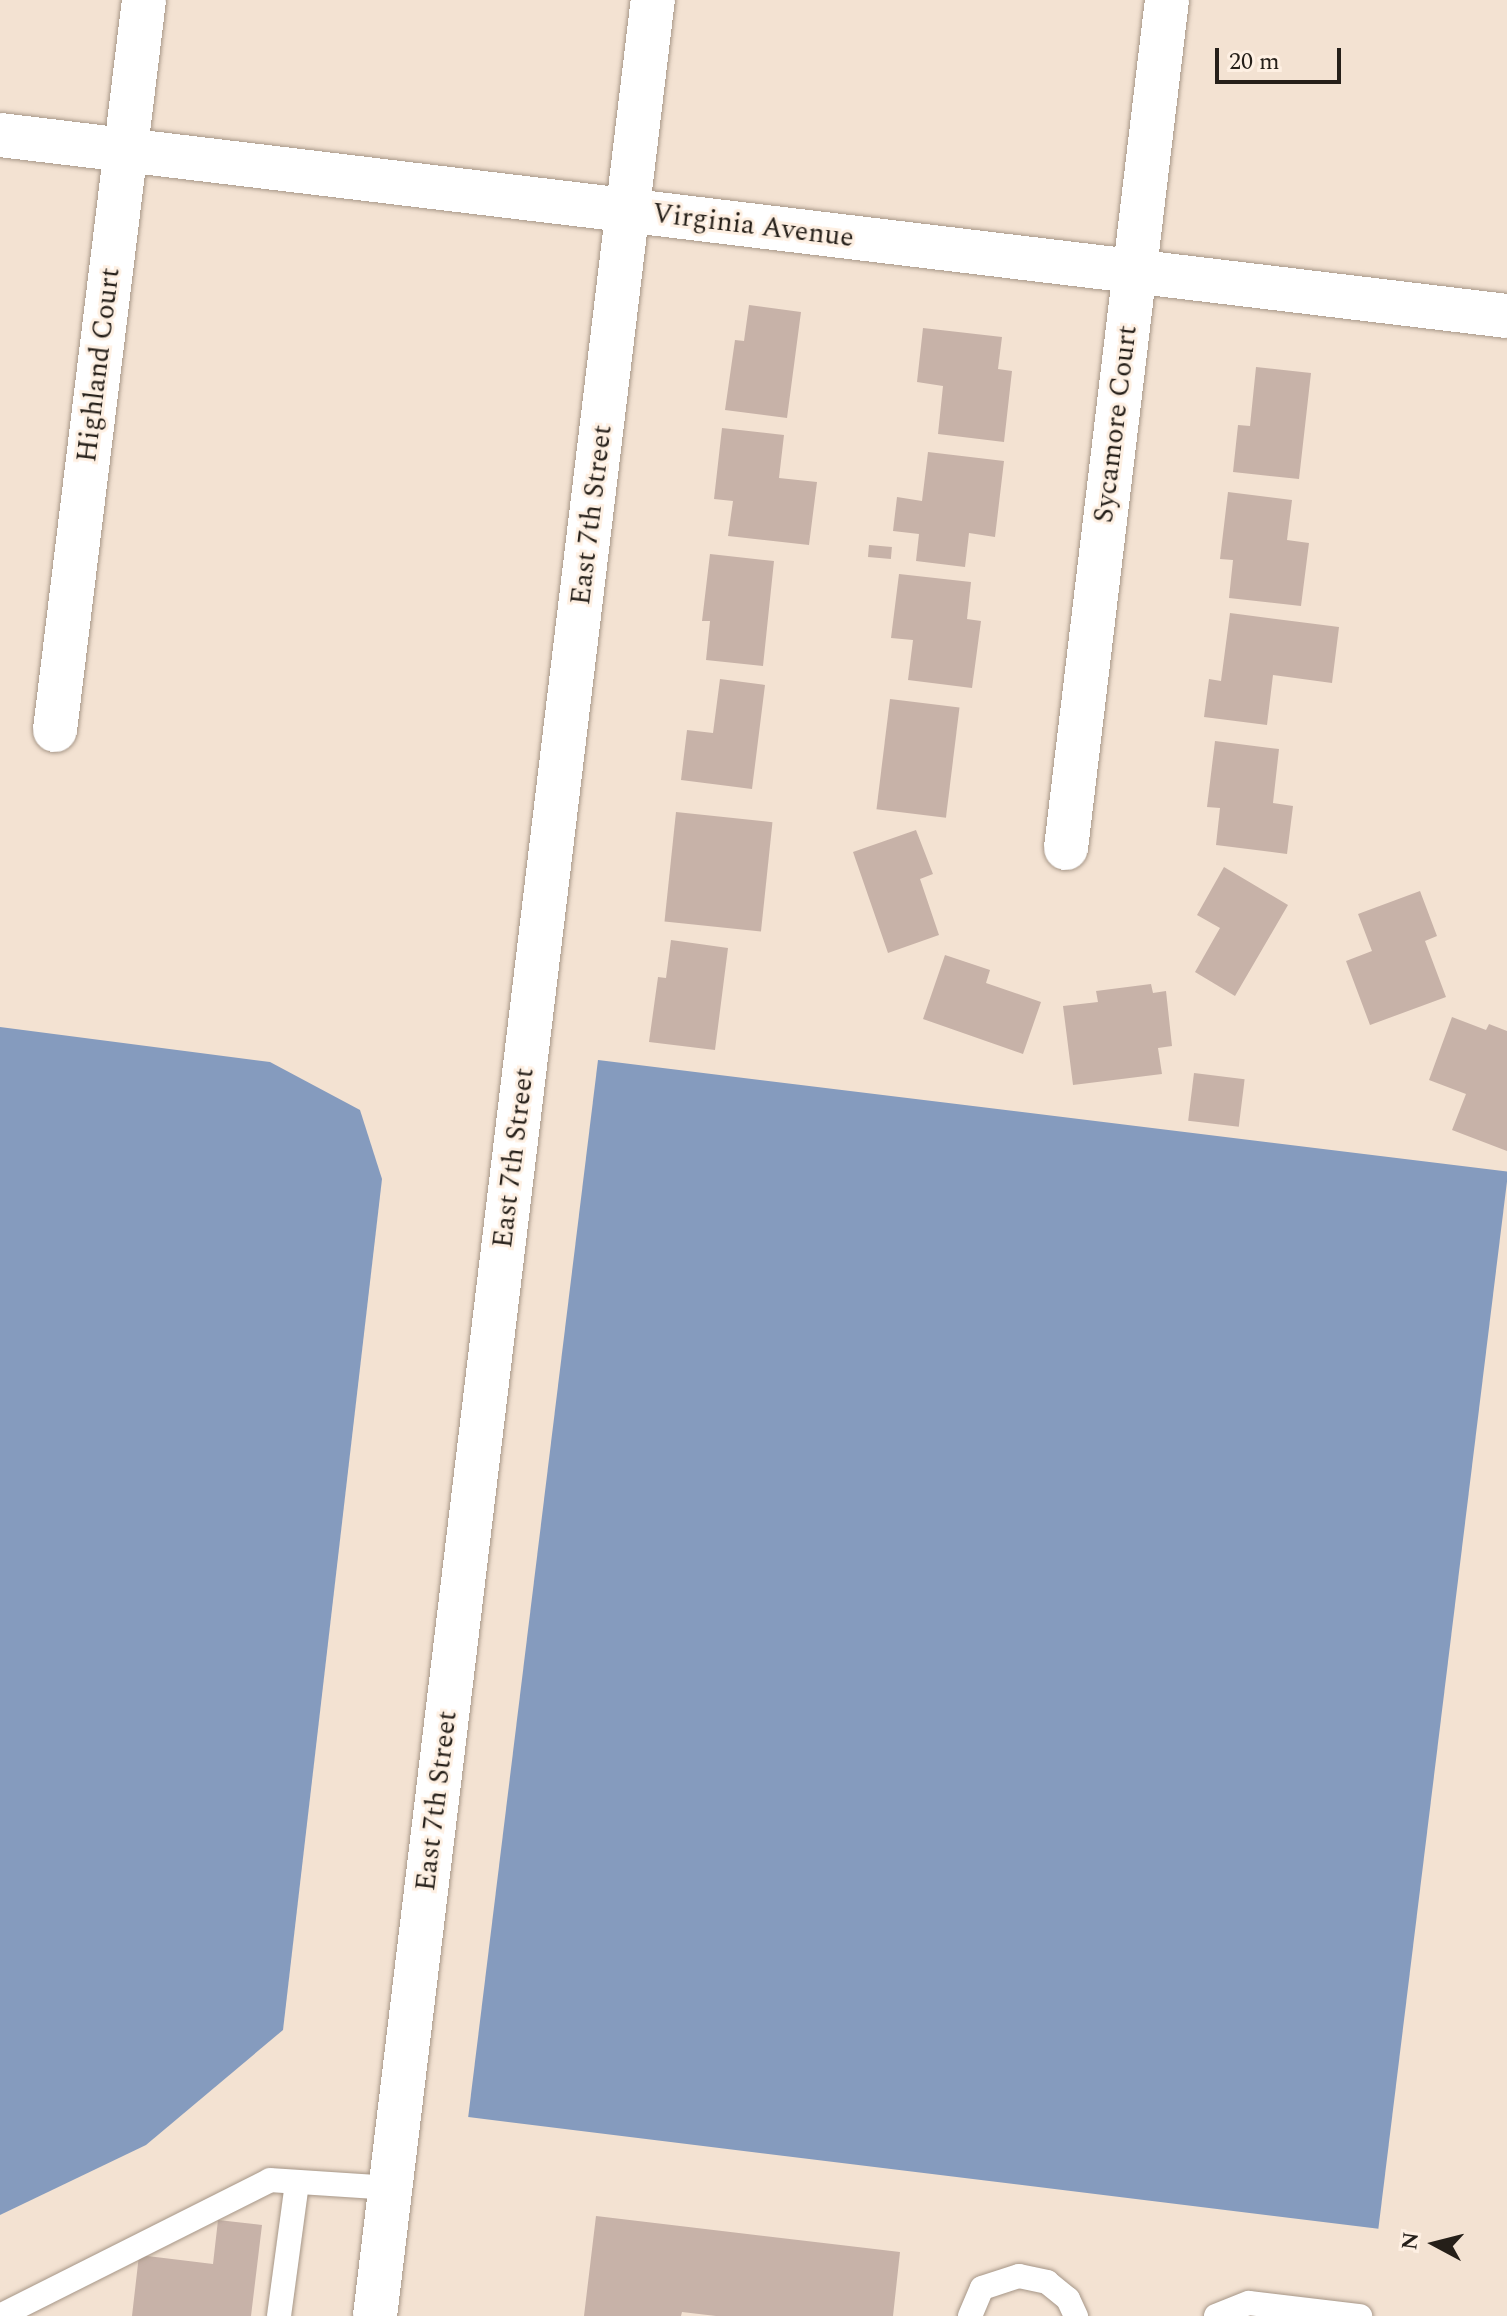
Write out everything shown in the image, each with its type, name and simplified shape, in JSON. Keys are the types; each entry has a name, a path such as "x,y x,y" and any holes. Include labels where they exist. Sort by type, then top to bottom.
{"street":[{"name":"Highland Court","path":"55,730 144,0"},
{"name":"East 7th Street","path":"375,2316 653,0"},
{"name":"Sycamore Court","path":"1066,848 1167,0"},
{"name":"Virginia Avenue","path":"0,135 1507,316"}],"lane":[{"path":"0,2316 270,2180 391,2188"},
{"path":"279,2316 297,2182"},
{"path":"970,2316 982,2288 1019,2276 1047,2282 1068,2299 1076,2316"},
{"path":"1216,2316 1249,2303 1360,2316"}],"water":[{"path":"0,1027 270,1062 360,1110 382,1179 283,2030 146,2145 0,2215"},
{"path":"598,1060 1507,1172 1378,2229 468,2117"}],"building":[{"path":"749,305 801,312 787,418 725,410 735,340 744,341"},
{"path":"923,328 1002,337 998,369 1012,371 1004,442 938,434 943,386 917,382"},
{"path":"1256,367 1311,373 1299,479 1233,472 1238,425 1250,426"},
{"path":"722,428 784,435 779,478 817,482 809,545 728,536 733,501 714,499"},
{"path":"928,452 1004,461 995,537 969,533 965,567 916,561 919,534 893,531 897,497 922,501"},
{"path":"1228,492 1292,500 1287,540 1309,543 1301,606 1229,598 1233,560 1220,559"},
{"path":"869,545 892,547 891,559 868,557"},
{"path":"710,554 774,561 763,666 706,660 710,621 702,621"},
{"path":"899,574 971,582 967,619 981,621 972,688 908,680 913,640 891,638"},
{"path":"1230,613 1339,627 1332,683 1273,675 1267,725 1204,717 1209,679 1221,681"},
{"path":"720,679 765,685 752,789 681,780 687,730 713,733"},
{"path":"890,699 959,708 946,818 876,809"},
{"path":"1215,741 1279,749 1273,803 1293,806 1287,854 1216,845 1220,808 1207,807"},
{"path":"676,812 772,822 761,932 665,921"},
{"path":"916,830 933,874 920,879 939,935 888,953 853,852"},
{"path":"1224,867 1288,905 1235,996 1195,972 1220,928 1197,915"},
{"path":"1420,891 1437,936 1425,941 1446,997 1370,1025 1346,961 1372,951 1358,914"},
{"path":"671,940 728,948 715,1050 649,1042 658,977 666,978"},
{"path":"945,955 990,970 986,983 1041,1002 1023,1054 923,1019"},
{"path":"1151,984 1153,993 1166,991 1172,1046 1158,1048 1162,1074 1073,1085 1063,1006 1098,1002 1096,991"},
{"path":"1452,1017 1486,1030 1489,1024 1507,1031 1507,1151 1452,1130 1466,1094 1429,1080"},
{"path":"1194,1073 1245,1079 1239,1127 1188,1121"},
{"path":"596,2216 900,2252 893,2316 716,2316 682,2312 681,2316 584,2316"},
{"path":"218,2220 262,2225 251,2316 132,2316 139,2255 213,2264"}]}
